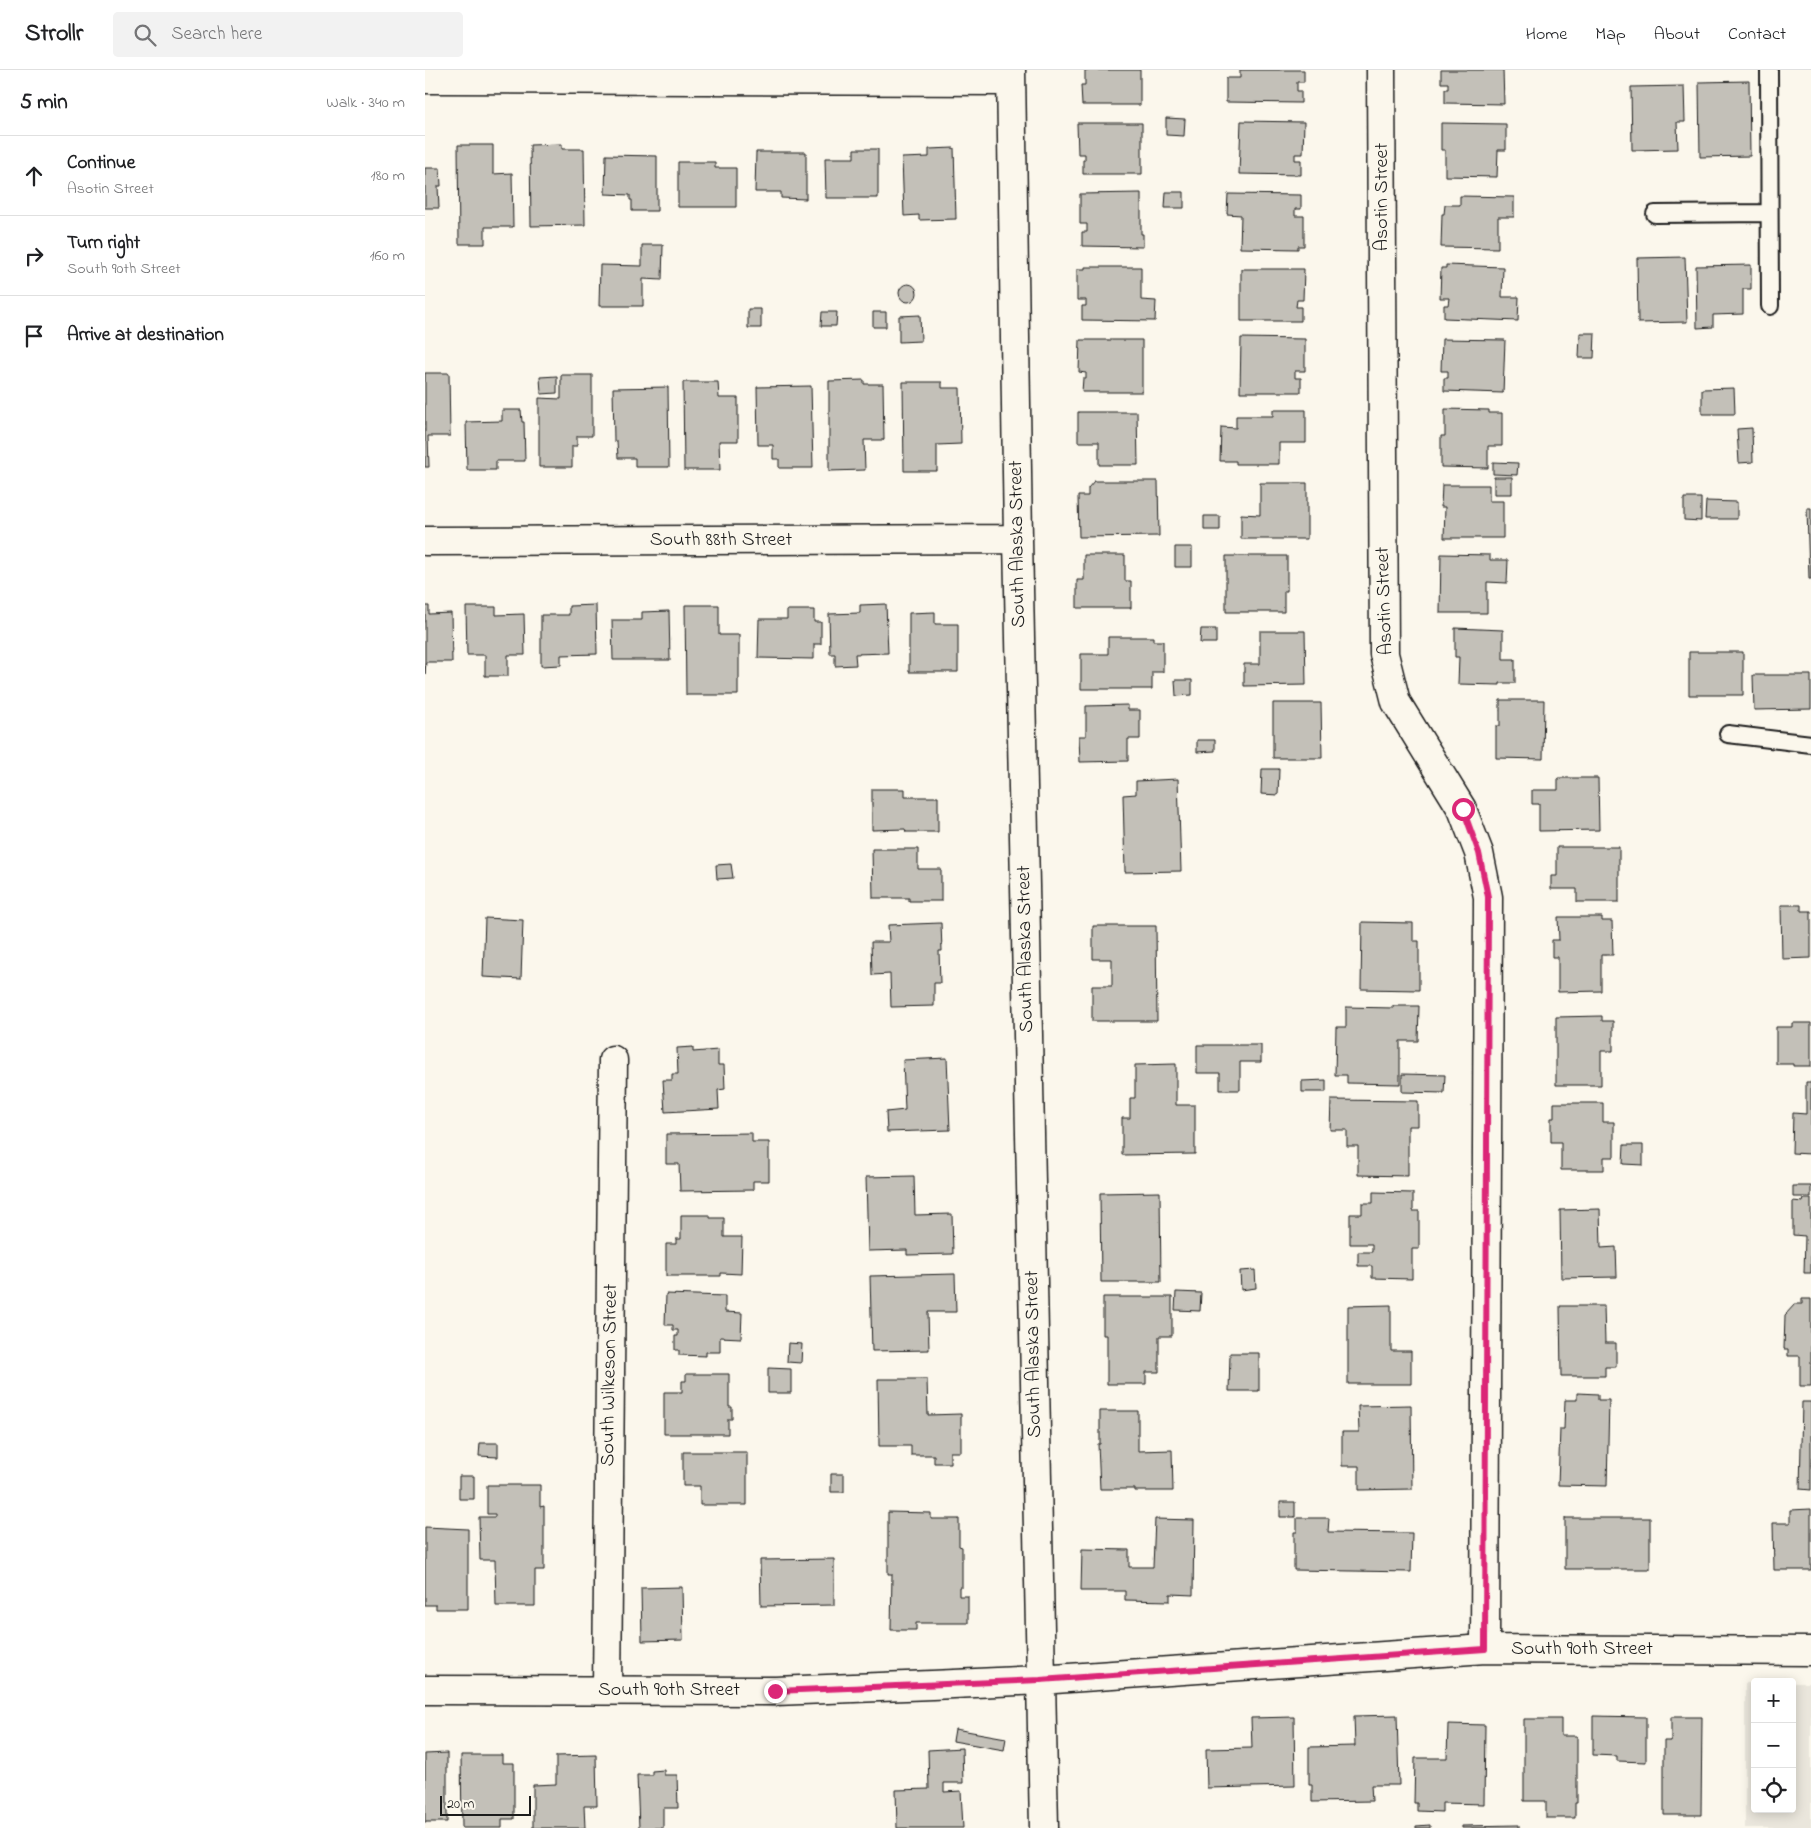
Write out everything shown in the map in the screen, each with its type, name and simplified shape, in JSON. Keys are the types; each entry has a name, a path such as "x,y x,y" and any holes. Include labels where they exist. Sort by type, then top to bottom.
{"street":[{"name":"Asotin Street","path":"1381,70 1384,654 1395,702 1463,809 1479,853 1488,897 1485,1649"},
{"path":"425,79 1011,75"},
{"name":"South Alaska Street","path":"1011,75 1018,539 1044,1828"},
{"name":"South 88th Street","path":"425,541 1018,539"},
{"name":"South Wilkeson Street","path":"607,1689 613,1060"},
{"name":"South 90th Street","path":"425,1690 607,1689 775,1691 1040,1680 1485,1649 1811,1651"}],"lane":[{"path":"1769,70 1770,306"},
{"path":"1655,214 1769,213"},
{"path":"1728,734 1811,744"}],"shaded area":[{"path":"1745,1683 1751,1683 1751,1813 1796,1813 1796,1683 1811,1683 1811,1828 1745,1828"}],"building":[{"path":"1085,70 1140,70 1140,105 1082,105 1081,85 1085,85"},
{"path":"1240,70 1304,70 1304,82 1297,82 1297,91 1301,91 1301,103 1226,102 1226,78 1240,78"},
{"path":"1441,70 1503,70 1504,104 1445,103 1445,89 1448,89 1448,83 1441,83"},
{"path":"1749,81 1750,156 1700,157 1699,82"},
{"path":"1684,86 1685,122 1677,122 1678,149 1632,150 1631,87"},
{"path":"1166,118 1185,119 1184,136 1166,135"},
{"path":"1241,121 1304,122 1303,154 1295,154 1295,160 1301,160 1301,175 1239,174"},
{"path":"1077,123 1142,123 1142,174 1083,174 1085,154 1078,154"},
{"path":"1441,123 1506,124 1506,150 1498,150 1497,177 1445,176 1445,150 1441,150"},
{"path":"562,144 562,149 584,149 585,225 531,226 530,145"},
{"path":"458,145 493,145 493,174 512,173 513,227 485,227 485,244 459,244"},
{"path":"954,148 956,219 919,220 919,215 904,216 902,158 929,157 929,149"},
{"path":"854,149 878,149 878,198 826,198 825,158 854,158"},
{"path":"756,152 806,152 806,199 781,198 781,192 755,192"},
{"path":"606,155 657,156 657,211 632,211 630,195 605,194"},
{"path":"678,162 715,162 715,168 736,168 736,207 678,207"},
{"path":"425,168 440,168 441,186 438,186 439,208 425,208"},
{"path":"1166,192 1184,192 1184,208 1165,208"},
{"path":"1141,193 1141,234 1143,234 1143,247 1082,246 1082,232 1087,232 1087,224 1080,224 1080,194"},
{"path":"1228,194 1301,195 1301,209 1295,209 1295,216 1304,216 1304,246 1298,246 1298,249 1240,248 1241,215 1227,214"},
{"path":"1460,196 1514,197 1514,217 1498,217 1498,248 1441,247 1442,214 1444,214 1445,205 1460,205"},
{"path":"642,245 663,245 662,280 643,279 643,306 599,306 600,265 642,266"},
{"path":"1685,257 1687,322 1638,323 1637,258"},
{"path":"1446,265 1503,267 1502,297 1519,297 1518,321 1444,318 1444,305 1448,305 1449,298 1440,298 1441,268 1446,268"},
{"path":"1751,265 1751,289 1743,289 1743,314 1713,315 1713,327 1697,328 1696,266"},
{"path":"1085,267 1141,267 1141,300 1156,301 1155,321 1082,320 1082,306 1086,306 1086,300 1077,300 1077,269 1085,269"},
{"path":"1241,269 1304,269 1303,300 1297,300 1296,307 1301,307 1301,321 1241,321"},
{"path":"904,284 912,284 917,289 915,300 904,302 899,297 899,289"},
{"path":"748,309 761,309 761,328 748,328"},
{"path":"822,312 837,312 836,326 821,326"},
{"path":"873,312 886,312 886,327 873,327"},
{"path":"920,315 921,341 899,342 899,316"},
{"path":"1580,333 1595,333 1594,358 1579,358"},
{"path":"1241,338 1305,339 1305,371 1295,371 1295,378 1301,378 1301,392 1240,392"},
{"path":"1442,339 1505,340 1503,393 1444,391 1444,378 1448,378 1448,371 1441,371"},
{"path":"1080,340 1142,340 1142,392 1082,392 1083,378 1086,378 1086,373 1079,372"},
{"path":"425,373 449,373 450,436 428,436 429,467 425,467"},
{"path":"561,375 592,375 592,436 577,436 577,446 572,446 572,467 539,467 539,398 561,399"},
{"path":"557,376 557,393 541,394 540,377"},
{"path":"864,380 864,384 883,384 884,440 864,440 865,470 829,471 829,381"},
{"path":"683,382 718,382 719,398 738,398 738,441 719,441 720,470 684,470"},
{"path":"903,382 942,382 942,388 960,388 961,444 937,445 937,471 904,471"},
{"path":"811,386 813,468 779,468 779,459 773,459 773,445 758,445 757,387"},
{"path":"668,387 669,467 635,467 635,458 618,458 617,441 614,441 613,388"},
{"path":"1734,388 1735,414 1702,414 1702,389"},
{"path":"1445,409 1489,410 1489,413 1502,413 1502,446 1488,446 1488,468 1441,467 1441,436 1445,436"},
{"path":"502,410 521,410 522,422 524,422 525,461 496,461 496,470 467,470 466,422 502,421"},
{"path":"1273,410 1306,410 1306,443 1279,443 1279,464 1236,464 1236,461 1220,461 1221,427 1236,428 1236,416 1273,416"},
{"path":"1078,412 1137,412 1138,465 1099,465 1099,442 1078,442"},
{"path":"1752,428 1753,462 1739,463 1737,429"},
{"path":"1493,462 1518,463 1517,475 1493,474"},
{"path":"1494,477 1512,477 1512,494 1494,494"},
{"path":"1094,481 1158,481 1159,536 1079,537 1078,496 1088,496 1088,488"},
{"path":"1260,483 1307,483 1307,539 1241,539 1241,514 1260,515"},
{"path":"1442,485 1489,485 1489,501 1503,501 1503,538 1444,538 1445,507 1441,507"},
{"path":"1684,498 1701,498 1701,521 1684,520"},
{"path":"1706,501 1737,502 1737,519 1705,519"},
{"path":"1807,508 1811,508 1811,579 1809,579"},
{"path":"1204,516 1220,516 1220,530 1204,530"},
{"path":"1175,547 1192,547 1192,567 1175,567"},
{"path":"1441,554 1490,555 1490,560 1508,560 1507,583 1487,582 1487,613 1440,613"},
{"path":"1084,555 1125,555 1125,581 1131,581 1131,608 1077,608 1077,580 1084,580"},
{"path":"1226,556 1287,556 1287,591 1284,591 1284,612 1226,612"},
{"path":"886,604 888,653 855,654 856,665 835,666 835,654 830,654 829,614 860,613 860,605"},
{"path":"596,605 597,654 561,655 561,665 541,666 541,615 569,615 569,606"},
{"path":"685,605 719,605 719,635 739,635 738,695 686,695"},
{"path":"425,606 429,606 429,614 451,613 452,662 426,662 425,674"},
{"path":"466,607 496,607 496,615 524,614 525,655 508,655 508,676 485,676 485,655 467,655"},
{"path":"787,610 814,610 814,622 821,622 821,644 814,644 814,659 758,658 759,619 787,619"},
{"path":"669,611 670,660 613,660 612,620 642,620 642,612"},
{"path":"935,612 935,624 958,624 958,672 909,672 909,613"},
{"path":"1455,628 1503,630 1503,659 1515,659 1515,683 1500,683 1500,685 1458,684 1459,657 1455,657"},
{"path":"1201,629 1216,629 1216,643 1200,643"},
{"path":"1260,631 1305,631 1306,685 1244,686 1244,664 1260,664"},
{"path":"1108,637 1153,637 1153,641 1163,641 1163,672 1152,672 1152,689 1081,689 1081,654 1108,654"},
{"path":"1689,652 1743,652 1743,695 1689,695"},
{"path":"1753,675 1811,675 1811,709 1754,710"},
{"path":"1175,680 1192,680 1192,695 1176,696"},
{"path":"1500,700 1544,700 1543,759 1496,758 1496,726 1500,726"},
{"path":"1273,703 1321,703 1322,758 1273,758"},
{"path":"1128,705 1128,710 1140,710 1140,739 1128,739 1128,761 1080,762 1079,736 1086,736 1086,706"},
{"path":"1197,740 1215,740 1215,751 1197,752"},
{"path":"1262,769 1279,769 1278,795 1261,794"},
{"path":"1558,778 1598,778 1599,830 1539,831 1539,804 1532,804 1532,790 1558,790"},
{"path":"1178,779 1181,871 1125,872 1123,795 1136,794 1136,781"},
{"path":"872,789 905,789 905,797 938,797 938,832 906,832 905,829 872,830"},
{"path":"1557,847 1619,847 1619,902 1577,902 1577,889 1551,889 1551,876 1557,876"},
{"path":"872,849 918,849 918,869 941,869 941,901 909,901 909,898 873,898"},
{"path":"731,864 733,878 717,879 716,865"},
{"path":"1781,905 1801,905 1801,911 1811,911 1811,958 1782,959"},
{"path":"1558,917 1602,917 1602,921 1612,921 1613,955 1601,955 1601,991 1558,992 1558,957 1552,957 1552,940 1559,940"},
{"path":"485,918 523,920 521,979 483,977"},
{"path":"1362,922 1413,923 1413,941 1419,941 1419,990 1361,989"},
{"path":"941,923 942,951 939,951 940,983 934,983 934,1006 891,1007 890,974 872,975 871,942 889,942 888,925"},
{"path":"1093,926 1156,926 1157,1021 1092,1021 1092,986 1112,986 1112,959 1093,959"},
{"path":"1393,1006 1419,1006 1418,1041 1400,1041 1400,1084 1347,1083 1347,1075 1335,1075 1336,1027 1346,1027 1346,1007 1393,1008"},
{"path":"1602,1016 1602,1021 1613,1021 1613,1051 1601,1051 1601,1085 1556,1085 1556,1017"},
{"path":"1792,1023 1811,1023 1811,1066 1776,1064 1776,1027 1792,1027"},
{"path":"1197,1045 1261,1045 1261,1062 1240,1062 1240,1090 1220,1090 1220,1073 1197,1073"},
{"path":"693,1047 693,1052 718,1050 718,1065 724,1065 725,1089 718,1090 719,1109 665,1112 663,1080 672,1080 672,1074 678,1074 677,1048"},
{"path":"947,1058 950,1130 887,1132 886,1112 905,1110 903,1060"},
{"path":"1176,1064 1176,1105 1195,1105 1195,1154 1122,1155 1122,1118 1130,1118 1130,1098 1135,1098 1135,1065"},
{"path":"1402,1074 1445,1075 1444,1093 1402,1092"},
{"path":"1326,1080 1326,1092 1302,1092 1302,1081"},
{"path":"1806,1082 1811,1082 1811,1154 1792,1153 1793,1113 1806,1114"},
{"path":"1331,1100 1418,1101 1418,1126 1408,1126 1408,1176 1358,1175 1358,1146 1347,1146 1347,1130 1330,1130"},
{"path":"1554,1103 1603,1103 1603,1122 1614,1122 1614,1157 1604,1157 1604,1170 1561,1170 1561,1142 1551,1142 1551,1118 1554,1118"},
{"path":"752,1133 752,1142 769,1142 769,1181 753,1181 753,1190 680,1191 679,1164 666,1164 666,1134"},
{"path":"1624,1145 1643,1145 1643,1165 1623,1164"},
{"path":"914,1176 915,1215 952,1214 953,1254 907,1255 907,1250 868,1251 866,1177"},
{"path":"1793,1186 1811,1186 1811,1197 1793,1197"},
{"path":"1160,1192 1161,1282 1101,1282 1100,1193"},
{"path":"1373,1192 1413,1193 1413,1211 1419,1211 1419,1249 1412,1249 1412,1279 1372,1278 1372,1266 1358,1266 1358,1252 1372,1252 1372,1244 1350,1244 1350,1214 1362,1214 1362,1203 1373,1203"},
{"path":"1804,1199 1811,1199 1811,1273 1804,1273 1805,1236 1793,1235 1793,1201 1803,1202"},
{"path":"1600,1209 1601,1248 1616,1247 1617,1277 1561,1278 1560,1210"},
{"path":"681,1215 710,1215 710,1218 724,1218 724,1237 742,1237 741,1274 721,1273 721,1276 666,1276 666,1244 676,1244 676,1239 681,1239"},
{"path":"1255,1270 1256,1288 1241,1290 1240,1271"},
{"path":"955,1274 956,1312 928,1312 929,1350 872,1351 870,1276"},
{"path":"1176,1292 1201,1293 1200,1311 1175,1310"},
{"path":"666,1294 725,1296 725,1312 742,1313 741,1338 720,1337 720,1352 706,1352 706,1356 679,1355 679,1350 675,1350 675,1336 678,1336 678,1330 673,1330 673,1325 665,1325"},
{"path":"1103,1297 1172,1297 1172,1336 1159,1336 1159,1372 1146,1372 1146,1384 1107,1384 1107,1335 1103,1335"},
{"path":"1802,1299 1811,1299 1811,1386 1800,1386 1800,1356 1788,1356 1788,1349 1784,1349 1785,1315 1795,1304 1802,1304"},
{"path":"1391,1305 1391,1351 1411,1351 1411,1384 1348,1384 1348,1306"},
{"path":"1560,1306 1604,1306 1605,1343 1616,1343 1616,1367 1605,1367 1605,1376 1561,1376"},
{"path":"788,1343 802,1344 801,1363 787,1362"},
{"path":"1230,1353 1259,1353 1259,1391 1229,1391"},
{"path":"768,1368 791,1369 791,1393 768,1393"},
{"path":"686,1374 729,1374 729,1407 732,1407 732,1419 728,1419 728,1434 664,1434 664,1392 682,1392 682,1381 686,1381"},
{"path":"878,1379 927,1379 928,1415 961,1414 961,1452 950,1452 950,1463 934,1463 934,1455 911,1455 911,1446 879,1446"},
{"path":"1577,1393 1598,1394 1598,1400 1609,1400 1607,1486 1558,1485 1560,1429 1564,1429 1565,1400 1577,1400"},
{"path":"1802,1402 1811,1402 1811,1490 1800,1489"},
{"path":"1411,1405 1412,1489 1359,1490 1359,1466 1342,1466 1342,1432 1359,1432 1358,1406"},
{"path":"1100,1411 1138,1411 1138,1451 1172,1450 1173,1491 1100,1489 1098,1444 1100,1444"},
{"path":"480,1443 498,1443 498,1457 479,1456"},
{"path":"683,1452 747,1452 747,1505 700,1505 700,1486 683,1486"},
{"path":"831,1474 844,1474 844,1492 831,1492"},
{"path":"459,1476 474,1476 474,1499 459,1499"},
{"path":"487,1485 540,1485 540,1507 544,1506 544,1570 535,1570 535,1606 496,1606 495,1560 480,1560 479,1517 495,1517 495,1514 487,1514"},
{"path":"1280,1502 1295,1502 1295,1517 1280,1517"},
{"path":"1811,1509 1811,1570 1774,1570 1773,1523 1790,1523 1790,1510"},
{"path":"888,1512 931,1513 931,1519 959,1519 959,1546 962,1547 962,1587 959,1587 959,1596 968,1596 968,1623 916,1623 916,1630 891,1630 892,1574 888,1574"},
{"path":"1297,1518 1329,1518 1328,1532 1412,1533 1411,1572 1294,1570 1294,1532 1297,1532"},
{"path":"1565,1518 1650,1518 1650,1569 1565,1569"},
{"path":"1155,1519 1194,1520 1193,1595 1170,1594 1170,1601 1125,1600 1125,1591 1081,1591 1082,1549 1129,1550 1129,1567 1153,1567"},
{"path":"425,1527 468,1529 468,1609 436,1609 436,1605 425,1605"},
{"path":"834,1559 834,1605 761,1606 760,1560"},
{"path":"682,1587 683,1640 642,1641 641,1588"},
{"path":"1397,1715 1399,1785 1371,1785 1372,1801 1312,1802 1312,1785 1309,1785 1309,1747 1355,1746 1354,1716"},
{"path":"1593,1716 1646,1717 1646,1762 1617,1761 1617,1756 1593,1755"},
{"path":"1294,1717 1295,1786 1207,1788 1206,1749 1252,1748 1251,1718"},
{"path":"1671,1717 1702,1717 1701,1815 1664,1815 1664,1741 1671,1741"},
{"path":"1524,1719 1561,1719 1561,1736 1577,1736 1577,1803 1575,1803 1575,1818 1546,1818 1546,1801 1524,1801"},
{"path":"1448,1724 1485,1725 1484,1804 1442,1803 1442,1812 1417,1811 1417,1803 1414,1803 1415,1758 1447,1758"},
{"path":"955,1729 1006,1738 1004,1750 953,1741"},
{"path":"962,1748 963,1783 944,1783 944,1792 961,1791 963,1828 897,1828 896,1790 929,1789 928,1750"},
{"path":"447,1753 447,1822 425,1822 425,1754"},
{"path":"461,1755 502,1755 502,1763 514,1763 514,1819 502,1819 502,1828 462,1828"},
{"path":"596,1755 597,1806 584,1806 585,1828 533,1828 533,1785 556,1784 556,1756"},
{"path":"664,1770 664,1775 677,1775 678,1808 663,1808 663,1828 639,1828 637,1775 652,1775 652,1771"},
{"path":"1430,1825 1430,1828 1416,1828 1416,1826"},
{"path":"1519,1825 1519,1828 1462,1828 1462,1826"}],"route":[{"path":"775,1691 1040,1680 1485,1649 1488,897 1479,853 1463,809"}]}
